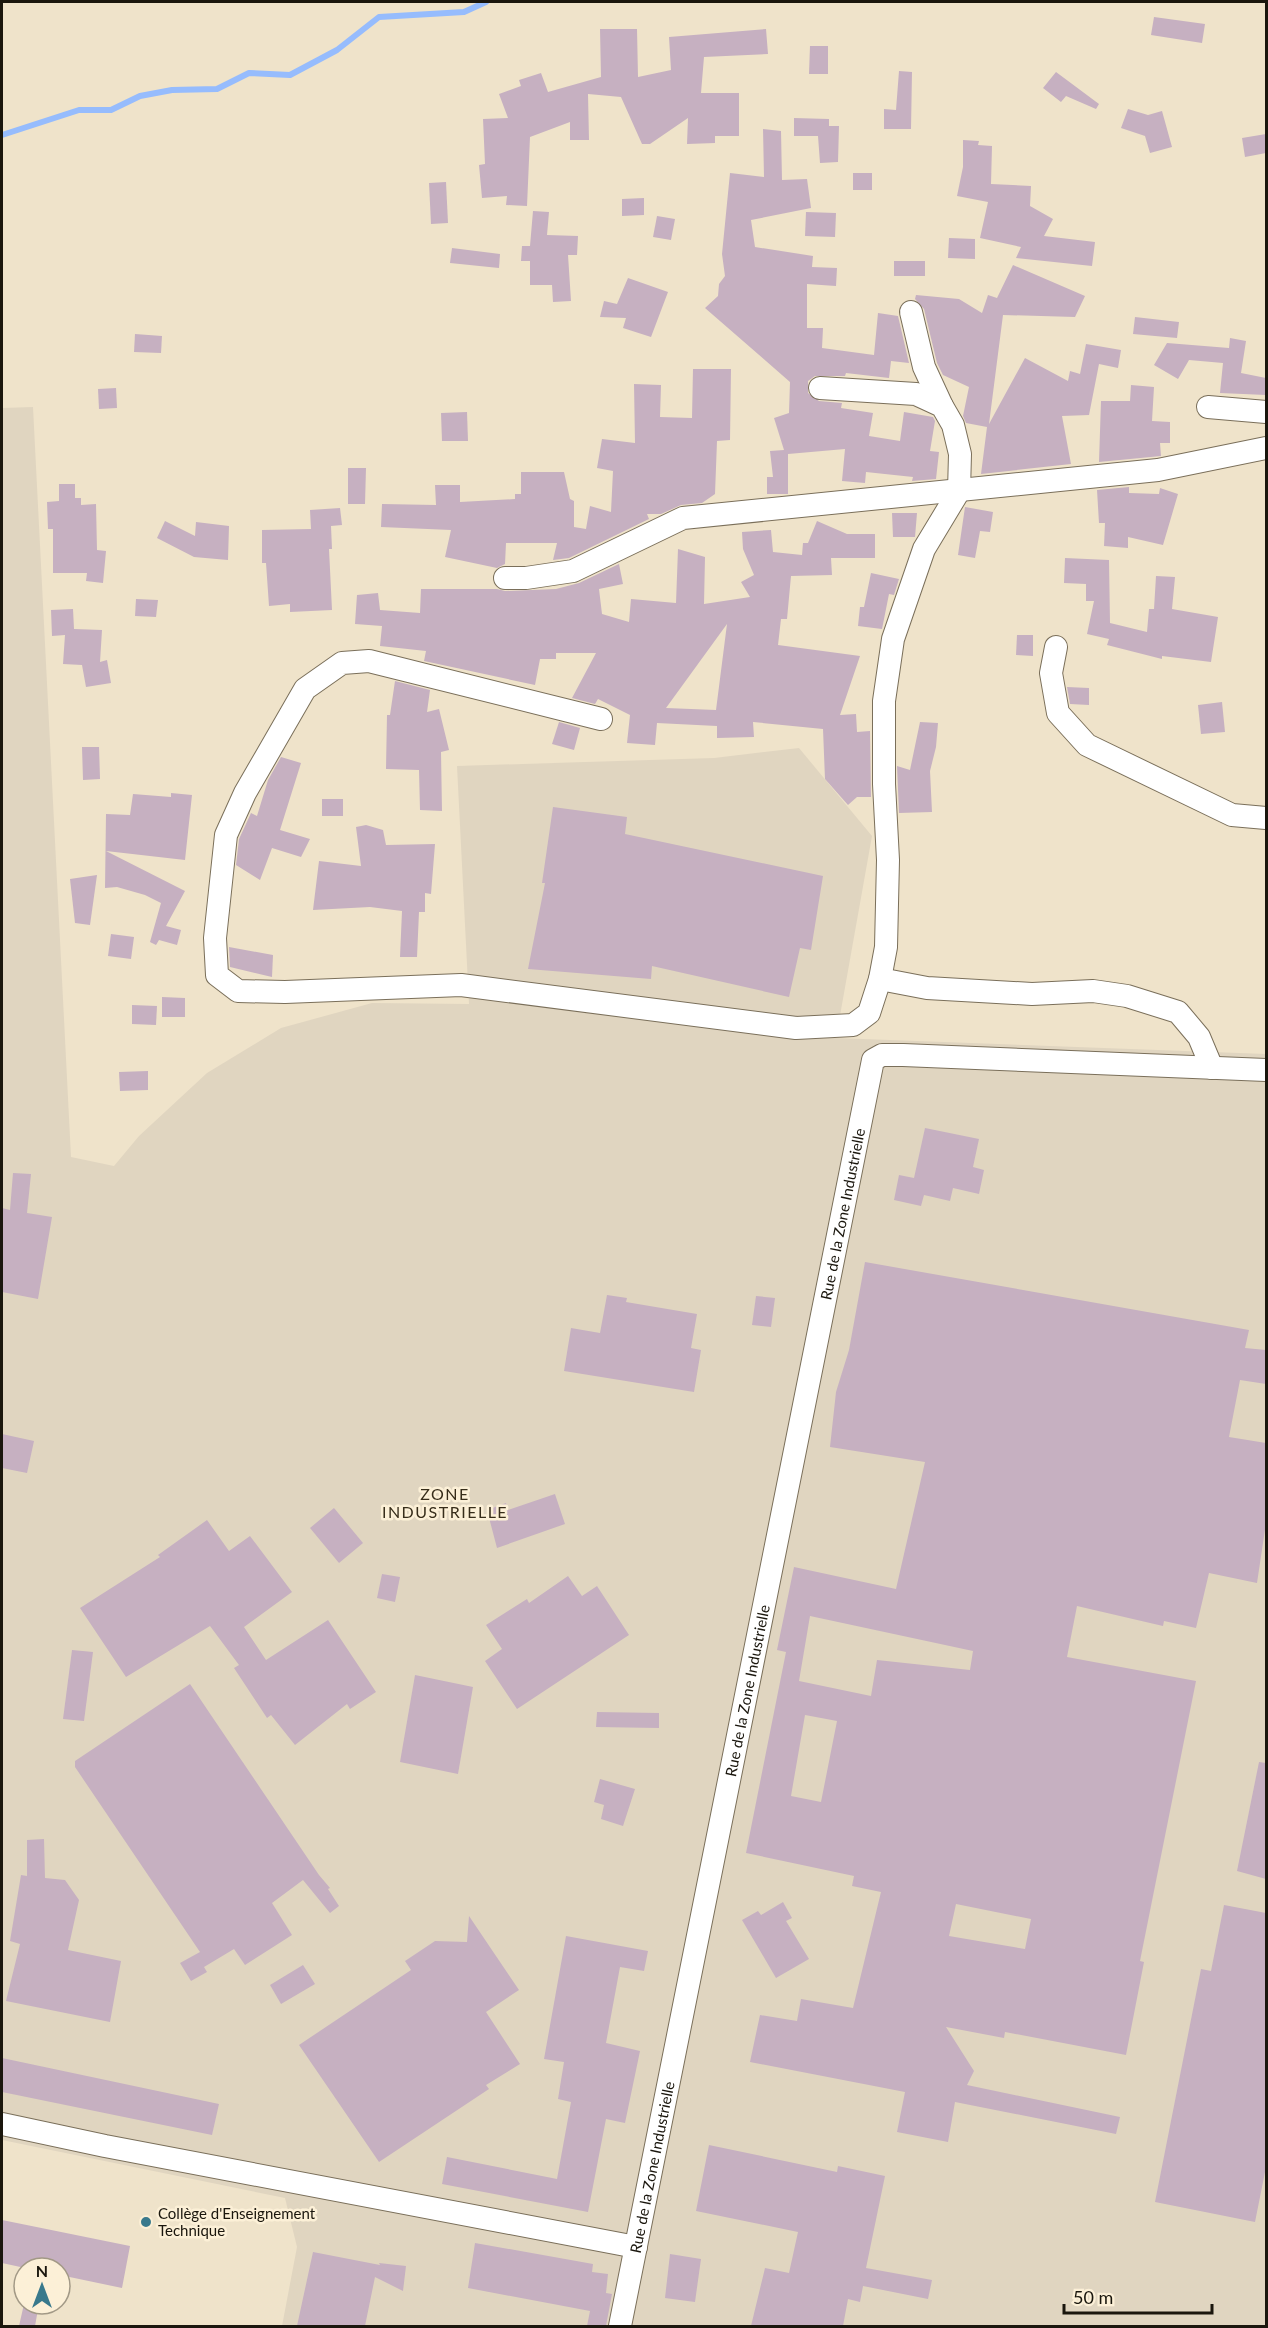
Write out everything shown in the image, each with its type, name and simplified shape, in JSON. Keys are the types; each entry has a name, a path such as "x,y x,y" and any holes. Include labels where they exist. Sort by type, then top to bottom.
{"street":[{"path":"601,719 369,661 342,663 305,689 244,793 226,835 215,938 217,975 238,991 285,992 460,985 796,1028 853,1025 869,1013 880,979 886,947 888,860 884,784 884,701 893,639 924,549 959,491 960,454 953,425 924,367 911,312"},
{"path":"820,388 916,394 942,406"},
{"path":"1208,407 1266,412"},
{"path":"505,578 526,578 573,571 683,518 1158,470 1266,448"},
{"path":"1056,646 1052,673 1058,713 1087,745 1232,815 1266,818"},
{"path":"880,979 937,989 1032,994 1093,991 1127,996 1178,1012 1199,1037 1212,1068 1266,1070"},
{"name":"Rue de la Zone Industrielle","path":"621,2326 871,1066 877,1056 903,1055 1212,1068"},
{"path":"2,2124 105,2146 636,2247"}],"shaded area":[{"path":"33,407 71,1157 114,1166 139,1136 207,1073 281,1028 372,1003 469,1004 457,766 714,758 799,748 872,836 836,1038 1266,1054 1266,2326 282,2326 297,2247 285,2198 2,2140 2,408"}],"building":[{"path":"1154,17 1205,24 1202,43 1151,35"},
{"path":"600,29 637,29 638,77 671,70 669,37 766,29 768,54 704,57 701,93 739,93 739,136 715,136 715,143 687,144 688,118 650,144 642,144 621,97 588,94 589,140 570,140 570,122 530,137 527,206 506,205 507,196 482,198 479,165 485,164 483,119 508,118 499,94 521,86 519,80 541,73 548,92 601,77"},
{"path":"810,46 828,46 828,74 809,74"},
{"path":"899,71 912,72 911,129 884,129 884,109 896,110"},
{"path":"1056,72 1099,104 1096,109 1066,96 1061,102 1043,88"},
{"path":"1128,109 1148,115 1162,111 1172,147 1150,153 1145,136 1121,128"},
{"path":"794,118 829,119 829,126 839,126 838,162 820,163 818,136 794,136"},
{"path":"763,129 781,131 782,180 807,179 811,208 751,220 755,247 813,256 812,267 837,268 836,286 807,284 807,328 823,328 822,348 874,355 878,313 898,316 909,363 891,361 889,378 846,373 845,376 815,376 808,381 808,393 819,401 842,403 841,408 873,413 869,436 900,441 904,412 933,417 935,421 930,451 939,452 936,479 912,481 913,477 866,472 865,483 842,481 845,449 788,454 788,494 767,494 767,477 773,477 770,451 784,450 774,418 789,413 790,382 705,308 718,296 719,284 725,276 722,254 730,173 764,177"},
{"path":"1266,134 1266,153 1245,157 1242,138"},
{"path":"963,140 979,141 978,145 992,146 991,184 1031,186 1030,206 1053,219 1044,236 1095,242 1092,266 1016,258 1021,247 980,238 988,202 957,196 963,167"},
{"path":"853,173 872,173 872,190 853,190"},
{"path":"446,182 448,223 431,224 429,183"},
{"path":"644,198 644,215 622,216 622,199"},
{"path":"533,211 549,212 547,235 578,236 577,255 568,255 571,301 553,302 552,285 530,285 530,261 521,261 522,246 530,246"},
{"path":"806,212 836,213 835,237 805,236"},
{"path":"657,216 675,219 671,240 653,237"},
{"path":"949,238 975,239 975,259 948,258"},
{"path":"452,248 500,254 499,268 450,263"},
{"path":"894,261 925,261 925,276 894,276"},
{"path":"1013,265 1085,296 1075,317 1003,315 989,424 1025,358 1068,381 1070,371 1080,374 1086,344 1121,350 1118,368 1099,364 1089,415 1062,416 1071,464 981,474 987,427 966,423 963,416 969,387 943,375 937,363 924,309 915,299 916,295 959,299 982,313 988,295 997,298"},
{"path":"628,278 668,292 651,337 623,328 626,318 600,317 604,301 617,304"},
{"path":"1135,317 1179,322 1177,338 1133,334"},
{"path":"135,334 162,336 161,353 134,352"},
{"path":"1230,338 1246,341 1241,373 1266,378 1266,395 1220,393 1223,363 1189,360 1178,379 1154,365 1167,343 1229,348"},
{"path":"693,369 731,369 730,440 717,441 715,494 702,503 681,505 661,514 647,514 649,519 569,558 553,560 557,543 506,543 505,564 497,568 445,557 451,530 381,527 382,504 436,505 435,485 460,485 460,502 515,499 515,494 521,494 521,472 564,472 570,499 574,501 574,527 586,529 590,506 611,512 613,471 597,468 602,439 635,443 634,384 661,385 660,417 692,418"},
{"path":"1131,385 1154,387 1152,421 1170,422 1170,443 1160,443 1161,456 1099,462 1101,401 1130,401"},
{"path":"116,388 117,408 99,409 98,389"},
{"path":"467,412 468,441 442,441 441,413"},
{"path":"348,468 366,468 365,504 348,504"},
{"path":"59,484 75,484 75,498 81,498 81,505 96,504 97,550 106,551 103,583 86,581 87,573 53,573 53,529 48,529 47,502 59,501"},
{"path":"1129,487 1129,493 1159,494 1160,488 1178,494 1163,545 1128,537 1128,548 1104,546 1105,523 1099,523 1097,490"},
{"path":"965,507 993,512 990,532 980,531 975,558 958,555"},
{"path":"340,508 342,525 331,526 332,549 329,549 332,610 290,612 290,604 269,606 266,563 262,563 262,530 311,529 310,510"},
{"path":"892,513 917,513 915,537 893,537"},
{"path":"165,521 195,536 196,522 229,526 228,560 194,557 157,538"},
{"path":"817,521 847,534 875,534 875,558 831,558 832,575 791,576 787,619 781,619 778,645 860,656 840,715 856,714 857,732 870,731 871,797 857,797 848,805 825,779 823,729 753,722 754,737 717,738 717,726 657,723 655,745 627,743 630,715 598,699 595,704 572,698 596,653 556,653 556,659 540,659 535,685 424,661 426,651 380,646 382,626 355,624 357,595 378,593 380,610 420,613 421,589 497,589 505,591 556,589 579,583 619,564 623,584 599,589 602,614 629,622 631,599 676,603 678,549 705,557 704,604 750,597 741,582 754,575 743,549 742,532 771,530 773,552 802,555 803,543 808,543","holes":["727,624 716,710 666,708"]},
{"path":"1065,558 1109,560 1110,623 1147,632 1149,609 1154,609 1156,576 1175,577 1172,609 1218,617 1211,662 1162,656 1162,659 1107,645 1109,639 1087,634 1094,601 1086,601 1086,584 1064,583"},
{"path":"871,573 899,579 894,595 889,594 882,629 858,626 860,607 864,607"},
{"path":"136,599 158,600 156,617 135,616"},
{"path":"73,609 74,629 102,630 100,662 107,660 111,683 86,687 82,665 63,664 65,635 52,636 51,610"},
{"path":"1017,635 1033,635 1033,656 1016,655"},
{"path":"395,681 430,690 427,712 439,709 449,750 441,752 442,811 420,810 419,770 386,769 387,715 390,715"},
{"path":"1067,687 1089,688 1089,705 1070,704"},
{"path":"1222,702 1225,732 1201,734 1198,705"},
{"path":"559,722 580,728 574,750 552,744"},
{"path":"920,722 938,723 936,747 930,771 932,812 899,813 897,766 910,770"},
{"path":"82,747 99,747 100,779 83,780"},
{"path":"281,757 301,763 280,830 310,839 301,857 272,848 260,880 236,865 239,839 251,813 257,816 268,780"},
{"path":"171,793 192,795 185,860 106,851 185,891 166,926 181,930 177,945 159,940 156,945 150,942 161,903 145,895 117,887 105,888 106,814 130,815 133,794 171,797"},
{"path":"322,799 343,799 343,816 322,816"},
{"path":"553,807 627,817 625,834 823,876 811,950 800,948 789,997 652,966 651,979 528,969 545,883 542,883"},
{"path":"366,825 383,830 386,845 435,844 431,894 425,893 425,912 419,912 417,957 400,957 402,911 370,907 313,910 319,861 361,866 356,827"},
{"path":"97,875 90,925 75,923 70,879"},
{"path":"111,934 134,937 131,959 108,956"},
{"path":"229,947 273,955 272,977 230,967"},
{"path":"162,997 185,998 185,1017 162,1017"},
{"path":"132,1005 157,1006 156,1025 132,1024"},
{"path":"148,1071 148,1090 120,1091 119,1072"},
{"path":"925,1128 979,1139 973,1167 984,1170 979,1194 953,1188 950,1201 924,1195 921,1206 894,1200 899,1175 914,1178"},
{"path":"13,1173 31,1174 27,1213 52,1217 38,1299 2,1292 2,1208 10,1210"},
{"path":"865,1262 1249,1330 1245,1348 1266,1350 1266,1384 1240,1380 1229,1437 1266,1443 1266,1523 1257,1583 1209,1573 1196,1628 1164,1621 1163,1626 1077,1606 1067,1657 1196,1681 1140,1961 1144,1962 1126,2055 1005,2032 1004,2038 946,2027 974,2071 967,2085 1120,2117 1116,2134 955,2102 948,2142 897,2132 905,2092 750,2062 760,2015 797,2021 801,1999 853,2008 881,1892 852,1886 854,1876 746,1853 786,1652 777,1650 794,1567 896,1589 925,1462 830,1447 836,1392 849,1350","holes":["810,1616 973,1651 970,1670 877,1660 871,1696 799,1681","805,1715 837,1721 821,1802 791,1796","956,1904 1031,1919 1025,1949 949,1936"]},
{"path":"607,1295 627,1298 626,1302 697,1314 691,1348 701,1350 694,1392 564,1371 571,1328 600,1333"},
{"path":"756,1296 775,1298 771,1327 752,1325"},
{"path":"2,1434 34,1441 27,1473 2,1468"},
{"path":"555,1494 565,1524 497,1548 487,1510 506,1503 508,1510"},
{"path":"334,1508 363,1543 339,1563 310,1528"},
{"path":"207,1520 229,1551 250,1536 292,1592 244,1627 266,1660 328,1620 376,1692 350,1709 347,1704 295,1745 271,1715 267,1718 234,1668 239,1665 210,1626 126,1677 80,1608 160,1557 158,1555"},
{"path":"382,1574 400,1577 395,1602 377,1598"},
{"path":"568,1576 582,1596 597,1586 629,1635 517,1709 485,1661 502,1649 486,1625 527,1599 529,1603"},
{"path":"72,1650 93,1652 84,1721 63,1719"},
{"path":"415,1675 473,1687 458,1774 400,1762"},
{"path":"190,1684 330,1888 328,1889 339,1906 330,1913 303,1880 272,1903 292,1935 245,1965 234,1949 204,1967 207,1972 191,1981 180,1963 200,1952 75,1767 75,1761"},
{"path":"597,1712 659,1713 659,1728 596,1727"},
{"path":"1259,1762 1266,1763 1266,1879 1237,1871"},
{"path":"600,1779 635,1789 623,1826 601,1819 604,1805 594,1802"},
{"path":"44,1839 45,1878 65,1880 79,1900 68,1950 121,1961 110,2022 6,2001 20,1944 10,1941 21,1875 27,1876 27,1840"},
{"path":"783,1902 792,1918 786,1921 809,1959 776,1978 742,1920 758,1911 761,1915"},
{"path":"1224,1905 1266,1913 1266,2167 1255,2222 1155,2202 1201,1969 1211,1971"},
{"path":"469,1916 519,1990 486,2012 520,2064 486,2085 489,2089 379,2162 299,2045 411,1970 405,1961 435,1941 467,1942"},
{"path":"566,1936 648,1951 644,1971 620,1967 606,2043 640,2051 625,2123 606,2119 588,2212 442,2184 447,2157 557,2179 571,2102 558,2099 564,2062 544,2059"},
{"path":"303,1965 315,1984 281,2004 270,1985"},
{"path":"2,2058 219,2104 212,2135 2,2092"},
{"path":"709,2145 837,2172 838,2166 885,2176 866,2268 932,2280 928,2299 863,2286 860,2302 848,2299 843,2326 751,2326 765,2268 789,2273 798,2232 696,2211"},
{"path":"2,2220 130,2246 122,2288 72,2278 72,2256 12,2256 12,2265 2,2263"},
{"path":"475,2243 593,2264 592,2272 608,2274 606,2293 612,2294 606,2326 587,2326 590,2311 468,2288"},
{"path":"313,2252 380,2265 379,2263 406,2266 403,2291 375,2277 365,2326 297,2326"},
{"path":"670,2254 701,2259 695,2302 665,2298"},
{"path":"21,2316 37,2316 35,2326 19,2326"}],"waterway":[{"path":"2,135 79,110 111,110 140,96 172,90 217,89 249,73 290,75 337,50 379,17 464,12 486,2"}],"place":[{"name":"Collège d'Enseignement Technique","path":"146,2222"}],"district":[{"name":"ZONE INDUSTRIELLE","path":"445,1502"}]}
